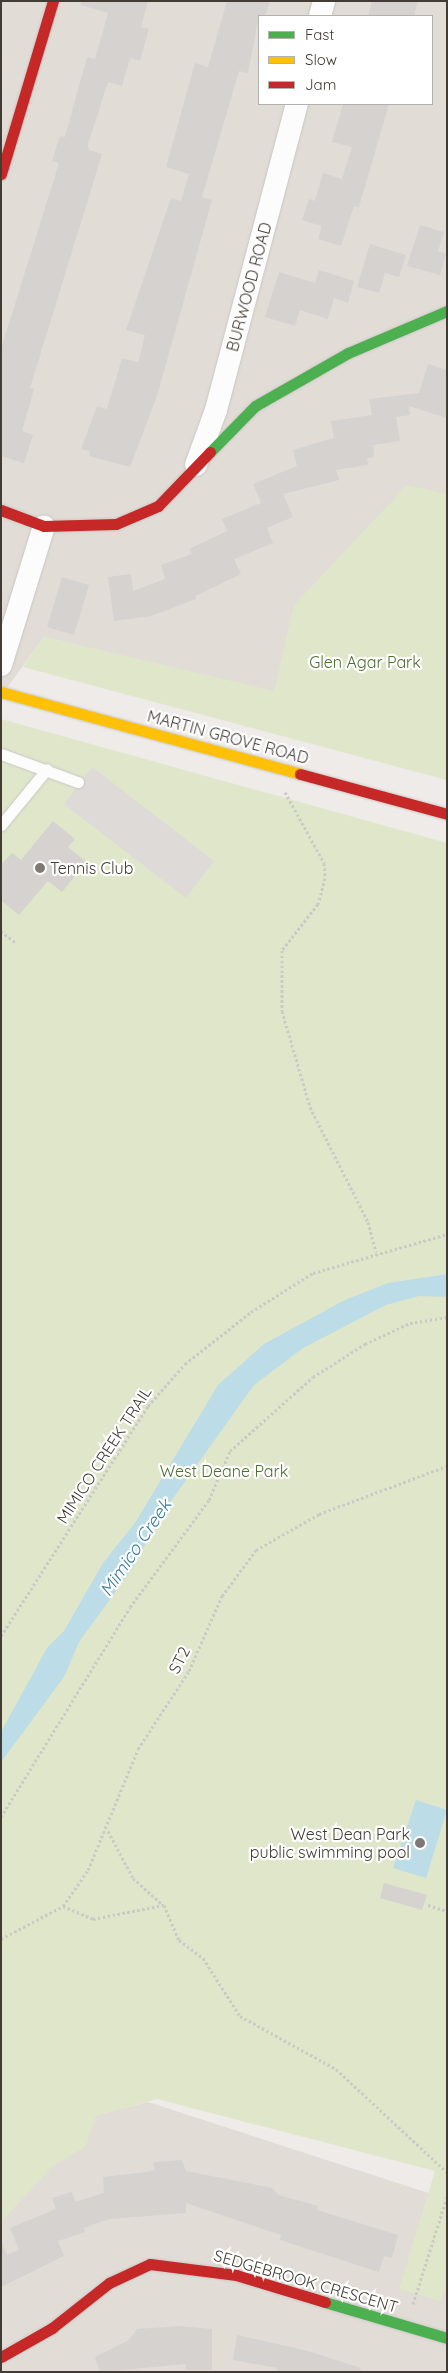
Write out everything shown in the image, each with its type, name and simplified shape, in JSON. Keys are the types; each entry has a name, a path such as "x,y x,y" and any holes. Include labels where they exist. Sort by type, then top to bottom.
{"street":[{"path":"3,162 9,116 53,1"},
{"path":"320,15 324,1"},
{"name":"BURWOOD ROAD","path":"195,468 216,410 297,105"},
{"path":"1,510 44,526 116,524 158,506 255,406 348,353 447,311"},
{"path":"1,665 44,526"},
{"name":"MARTIN GROVE ROAD","path":"1,692 447,814"},
{"name":"SEDGEBROOK CRESCENT","path":"1,2357 52,2328 109,2283 150,2264 185,2265 236,2275 447,2338"}],"lane":[{"path":"1,754 78,782"},
{"path":"1,825 46,769"}],"path":[{"path":"282,769 286,797 324,863 325,878 318,904 282,950 282,1011 310,1107 368,1222 376,1252"},
{"path":"1,931 15,942"},
{"name":"MIMICO CREEK TRAIL","path":"1,1636 148,1406 172,1378 251,1312 300,1279 376,1252 447,1234"},
{"path":"1,1817 130,1606 209,1500 230,1451 313,1377 365,1344 410,1323 447,1317"},
{"name":"ST2","path":"1,1938 63,1906 88,1870 108,1830 138,1749 189,1671 222,1596 256,1550 319,1514 447,1466"},
{"path":"108,1830 133,1878 164,1905 179,1940 203,1958 240,2016 336,2069 447,2172"},
{"path":"63,1906 93,1919 164,1905"},
{"path":"428,1905 447,1911"},
{"path":"406,2326 447,2197"}],"shaded area":[{"path":"1,1 447,1 447,511 280,693 44,637 1,696"},
{"path":"92,767 214,861 186,898 64,804"},
{"path":"148,2102 447,2199 447,2372 1,2372 1,2172 83,2119"}],"green space":[{"name":"Glen Agar Park","path":"407,485 447,494 447,780 23,667 44,637 274,691 294,605"},
{"name":"West Deane Park","path":"1,719 447,843 447,2285 441,2301 399,2289 435,2171 157,2099 96,2116 86,2146 52,2167 1,2222"}],"water":[{"name":"Mimico Creek","path":"447,1274 447,1297 419,1296 386,1305 303,1348 254,1385 161,1515 132,1569 79,1642 64,1677 1,1762 1,1732 47,1648 64,1631 103,1563 135,1523 218,1385 264,1344 345,1300 388,1283"},
{"name":"West Dean Park public swimming pool","path":"416,1800 447,1810 426,1878 393,1868"}],"building":[{"path":"82,1 148,1 141,27 149,29 140,61 130,58 122,86 108,82 88,144 89,150 102,154 30,388 34,389 22,431 33,435 24,463 1,456 1,349 59,163 52,161 60,136 65,137 87,57 95,59 108,13 81,5"},
{"path":"227,1 270,1 265,15 258,15 248,73 239,71 202,197 212,200 157,396 130,467 89,456 90,451 81,449 97,406 107,409 122,358 138,362 145,335 126,330 171,198 181,201 189,174 166,167 195,63 208,67"},
{"path":"372,1 418,1 414,15 368,15"},
{"path":"343,105 389,105 359,207 354,206 341,246 318,239 322,226 302,220 309,199 315,201 323,173 342,179 352,147 332,142"},
{"path":"420,225 444,232 438,251 446,254 440,275 407,266"},
{"path":"370,244 406,255 399,277 385,273 379,293 357,287"},
{"path":"319,270 354,281 348,303 334,298 328,319 300,310 295,326 265,317 279,272 315,283"},
{"path":"428,364 447,370 447,418 409,406 410,415 396,417 400,441 373,445 374,457 367,458 368,465 336,470 339,480 283,494 293,517 267,528 273,543 234,559 241,574 195,596 196,599 151,616 114,621 108,577 131,574 133,591 165,579 161,565 192,554 189,549 227,531 222,519 261,503 253,484 297,466 293,450 334,438 331,421 372,415 369,399 419,393"},
{"path":"62,577 89,585 74,635 47,627"},
{"path":"53,821 75,839 68,847 86,862 62,892 48,881 19,915 1,900 1,865 12,853 21,860"},
{"path":"384,1883 427,1895 422,1910 380,1898"},
{"path":"182,2160 186,2171 272,2188 278,2195 318,2206 317,2210 398,2235 392,2258 384,2256 379,2272 280,2240 281,2235 186,2203 186,2213 109,2219 84,2228 85,2232 58,2241 64,2256 1,2287 1,2242 7,2255 19,2250 10,2228 56,2209 52,2198 72,2192 75,2202 104,2193 103,2177 146,2172 154,2170 154,2162"},
{"path":"179,2326 212,2329 212,2370 186,2370 186,2364 100,2372 95,2357 129,2340 137,2329"},
{"path":"237,2335 308,2351 361,2368 360,2372 276,2372 277,2368 233,2360"}],"traffic: fast":[{"path":"210,452 255,406 348,353 447,311"},
{"path":"325,2302 447,2338"}],"traffic: slow":[{"path":"1,692 300,774"}],"traffic: jam":[{"path":"1,174 53,1"},
{"path":"1,510 44,526 116,524 158,506 210,452"},
{"path":"300,774 447,814"},
{"path":"1,2357 52,2328 109,2283 150,2264 236,2275 325,2302"}],"place":[{"name":"Tennis Club","path":"40,868"},
{"name":"West Dean Park public swimming pool","path":"420,1843"}]}
